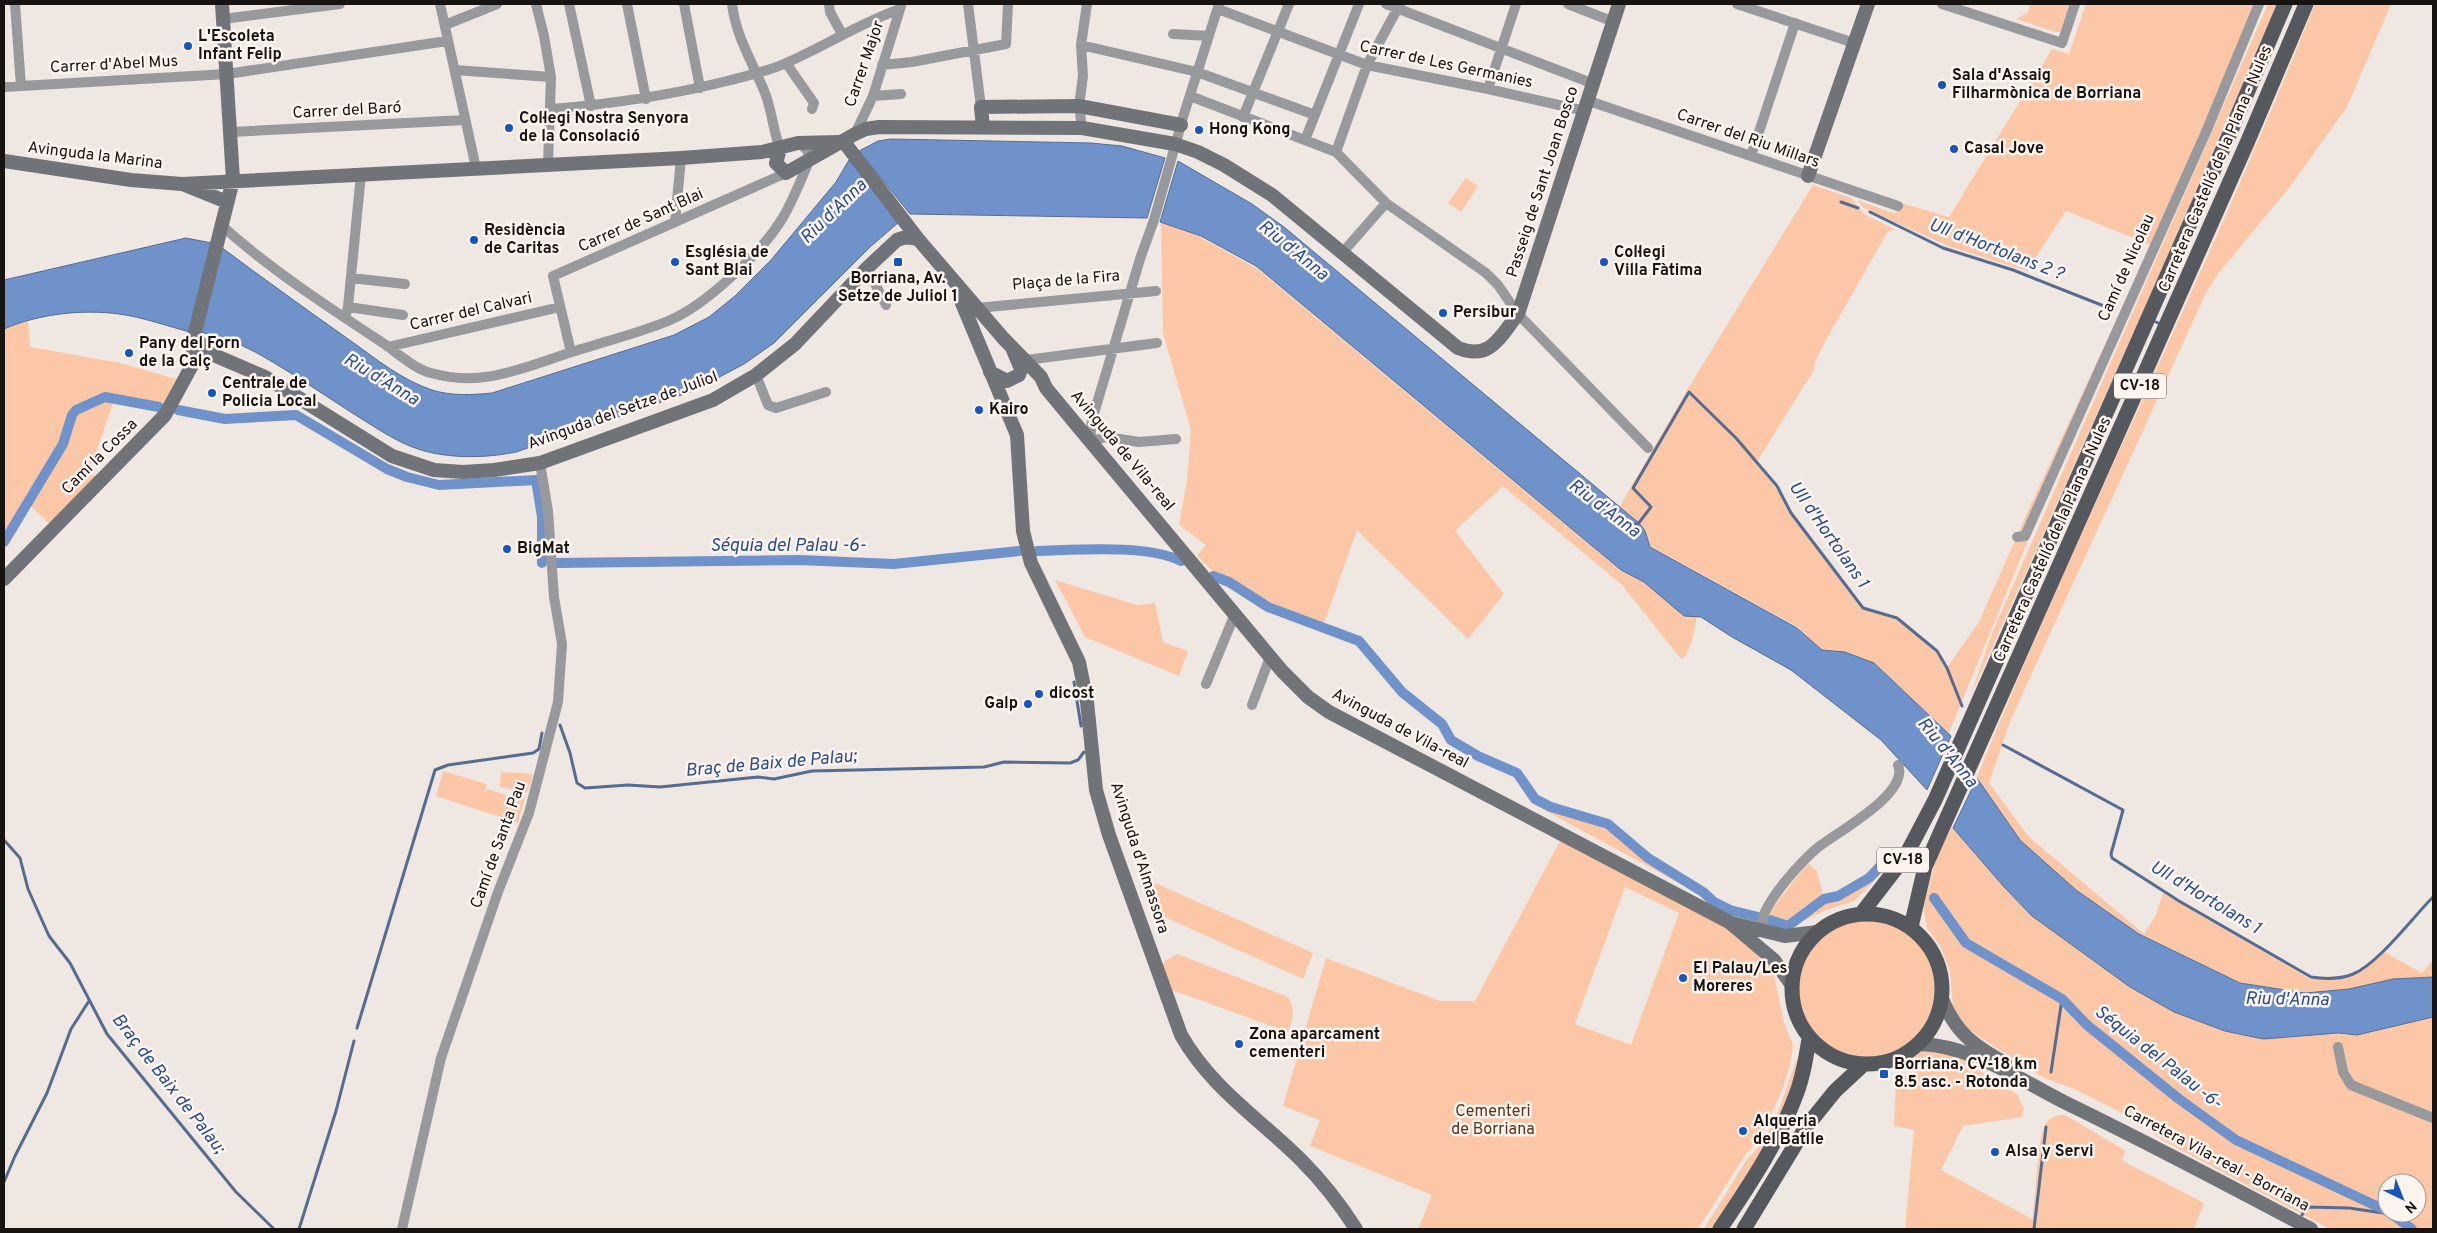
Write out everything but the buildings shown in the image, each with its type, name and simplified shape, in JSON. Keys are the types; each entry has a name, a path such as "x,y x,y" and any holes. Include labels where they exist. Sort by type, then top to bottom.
{"main road":[{"name":"Carretera Castelló de la Plana - Nules","path":"1861,914 1905,857 1935,800 2148,320 2285,4"},
{"name":"Carretera Castelló de la Plana - Nules","path":"1911,927 1926,867 2248,144 2306,4"},
{"path":"1861,914 1887,916 1911,927 1928,945 1939,967 1942,983 1942,999 1934,1024 1919,1044 1893,1060 1863,1065 1834,1057 1809,1039 1800,1026 1794,1011 1791,984 1800,954 1817,932 1830,923 1861,914"},
{"path":"1720,1229 1743,1194 1784,1121 1799,1087 1809,1039"},
{"path":"1744,1229 1806,1127 1835,1091 1863,1065"}],"street":[{"path":"15,4 21,86"},
{"path":"192,364 195,334 215,244 233,180 222,4"},
{"path":"223,19 340,4"},
{"path":"440,4 476,168"},
{"path":"445,25 497,4"},
{"path":"536,4 551,78 548,165"},
{"path":"569,4 591,106"},
{"path":"626,4 646,98"},
{"path":"684,4 700,88"},
{"path":"732,4 741,42 769,105 774,133 780,148 776,163 786,173 866,129 879,127 1082,128 1224,165 1272,194 1343,252 1386,203"},
{"path":"829,4 830,12 842,34"},
{"path":"968,4 983,127"},
{"path":"882,65 1006,44 1008,4"},
{"path":"1082,128 1079,106 1083,76 1081,45 1087,4"},
{"path":"1243,117 1289,4"},
{"path":"1305,140 1359,4"},
{"path":"1386,4 1399,6 1594,84"},
{"path":"1488,89 1516,4"},
{"path":"1568,4 1614,22"},
{"name":"Passeig de Sant Joan Bosco","path":"1343,252 1458,348 1476,353 1486,351 1493,346 1518,314 1619,4"},
{"path":"1737,4 1854,43"},
{"path":"1808,176 1868,4"},
{"path":"1942,4 2062,43 2075,4"},
{"name":"Camí de Nicolau","path":"2017,537 2025,536 2206,132 2259,4"},
{"path":"551,109 591,106 646,98 700,88 756,73 786,63 873,18 901,6"},
{"name":"Carrer Major","path":"849,138 872,96 901,6"},
{"name":"Carrer de Les Germanies","path":"1219,6 1277,32 1338,56 1367,65 1587,106"},
{"name":"Plaça de la Fira","path":"972,310 1130,292 1154,220 1173,151 1219,6"},
{"path":"1336,152 1367,65 1399,6"},
{"path":"1751,156 1796,23"},
{"path":"1173,34 1209,36"},
{"name":"Carrer d'Abel Mus","path":"4,87 227,74 448,41"},
{"path":"1081,45 1197,72 1315,115"},
{"path":"786,63 814,103 812,109"},
{"path":"455,70 551,78"},
{"path":"872,96 901,94"},
{"path":"1190,96 1336,152 1386,203 1486,273 1498,285 1518,314 1648,448"},
{"path":"981,107 1079,106 1181,125"},
{"name":"Carrer del Riu Millars","path":"1587,106 1751,156 1898,206"},
{"name":"Carrer del Baró","path":"231,132 466,120"},
{"path":"182,184 681,158 762,152 798,143 849,138"},
{"path":"849,138 853,155 946,272 972,310"},
{"path":"221,225 238,240 344,318 428,372 452,378 475,380 518,370 668,321 696,306 719,288 764,242 781,220 809,160 810,154 806,147 798,143"},
{"path":"675,222 681,158"},
{"name":"Avinguda la Marina","path":"4,161 131,180 182,184"},
{"name":"Carrer de Sant Blai","path":"571,352 553,276 786,173"},
{"path":"344,318 348,307 361,174"},
{"path":"182,184 227,202"},
{"name":"Avinguda del Setze de Juliol","path":"195,334 208,353 265,377 378,448 410,464 434,470 463,472 494,470 540,463 714,400 756,375 795,344 866,268 897,240 906,237 918,239"},
{"path":"866,268 886,305"},
{"path":"351,278 405,284"},
{"path":"1156,291 1130,292 1092,420 1090,441 1107,437 1139,442 1176,439"},
{"path":"348,307 402,315"},
{"name":"Carrer del Calvari","path":"388,347 560,307"},
{"name":"Avinguda de Vila-real","path":"972,310 1026,360 1041,377 1046,388 1270,657 1308,697 1329,712 1729,922 1777,963 1791,984"},
{"name":"Avinguda d'Almassora","path":"972,310 989,371 1017,435 1023,531 1031,563 1079,662 1087,702 1096,790 1109,835 1181,1036 1191,1054 1207,1074 1222,1090 1302,1161 1337,1199 1356,1229"},
{"path":"985,356 993,343 1000,342 1011,347"},
{"path":"1026,360 1157,343"},
{"name":"Avinguda de Vila-real","path":"1011,347 1020,369 1016,378"},
{"name":"Camí la Cossa","path":"4,579 165,415 196,358 208,353"},
{"name":"Avinguda de Vila-real","path":"989,371 1004,381 1016,378 1032,379 1046,388"},
{"path":"756,375 768,405 776,408 826,392"},
{"path":"1006,407 1007,395 1016,378"},
{"path":"1075,423 1092,420"},
{"name":"Camí de Santa Pau","path":"402,1229 444,1049 498,892 529,813 558,702 562,644 554,597 548,511 540,463"},
{"path":"1206,684 1235,614"},
{"path":"1252,705 1270,657"},
{"path":"1761,930 1765,912 1779,891 1812,853 1893,790 1898,777 1898,765"},
{"name":"Avinguda de Vila-real","path":"1729,922 1785,936 1817,932"},
{"name":"Carretera Vila-real - Borriana","path":"1942,999 1954,1025 1972,1041 1999,1060 2072,1099 2105,1120"},
{"name":"Carretera Vila-real - Borriana","path":"1919,1044 1938,1044 1956,1049 2105,1120 2312,1229"},
{"path":"2338,1047 2343,1072 2351,1085 2433,1118"}],"green space":[{"path":"2030,4 2070,4 2060,32 2017,19 2028,12"},
{"path":"2086,4 2263,4 2042,506 1949,733 1874,663 1845,651 1822,650 1798,627 1650,546 1639,523 1620,506 1689,387 1813,185 1851,198 1864,214 1894,229 1887,233 1826,340 1815,362 1814,370 1756,463 1783,497 1791,514 1861,609 1896,619 1906,626 1937,654 1946,669 1979,622 2032,502 2151,245 2066,211 2027,271 1948,246 1864,208 1857,200 1895,214 1901,203 1949,217 2052,49 2069,54"},
{"path":"2268,4 2278,4 1970,697 1993,631"},
{"path":"2315,4 2391,4 2347,107 2292,184 2218,274 2205,295 2011,719 1989,783 2029,837 2144,934 2156,915 2163,893 2310,979 2356,974 2384,952 2422,973 2433,960 2433,977 2393,979 2348,989 2305,992 2241,983 2139,933 2076,890 2020,840 1977,777 2060,583 2233,198"},
{"path":"1466,178 1478,186 1461,212 1448,203"},
{"path":"1161,222 1198,236 1256,268 1621,571 1644,582 1684,617 1697,616 1692,640 1684,656 1681,659 1622,585 1503,486 1455,531 1504,594 1468,639 1357,530 1323,626 1257,601 1217,575 1197,556 1206,545 1179,525 1187,481 1191,430 1163,333"},
{"path":"28,321 30,347 120,363 176,379 159,412 114,401 89,471 96,478 51,525 27,503 4,539 4,329"},
{"path":"1055,580 1137,605 1155,603 1163,642 1188,651 1179,676 1085,637"},
{"path":"443,771 487,784 484,794 487,789 506,795 504,804 513,807 517,796 525,799 518,823 436,796"},
{"path":"501,772 533,775 527,793 500,787"},
{"path":"1536,799 1552,808 1608,824 1648,859 1703,892 1714,902 1533,804"},
{"path":"1952,827 2002,886 2032,916 2130,987 2174,1012 2225,1031 2263,1039 2339,1034 2357,1035 2433,1017 2433,1229 2330,1229 2162,1140 2134,1119 2072,1088 2044,1078 1967,1029 1953,1008 1950,971 1940,946 1927,928 1924,911 1925,900 1937,856"},
{"name":"Cementeri de Borriana","path":"1560,841 1721,923 1761,952 1773,969 1784,1023 1793,1045 1790,1065 1783,1088 1760,1139 1745,1155 1698,1229 1418,1229 1432,1195 1310,1146 1320,1120 1283,1106 1326,958 1440,1001 1475,1001","holes":["1625,887 1679,913 1631,1045 1575,1024"]},
{"path":"1895,850 1882,873 1854,901 1826,910 1789,928 1766,924 1771,910 1808,863 1817,871 1824,898 1845,892 1864,881"},
{"path":"1139,876 1313,953 1303,979 1151,911"},
{"path":"1867,921 1893,926 1905,932 1915,941 1924,951 1930,963 1935,989 1930,1015 1924,1027 1915,1037 1905,1046 1893,1052 1867,1057 1841,1052 1829,1046 1819,1037 1810,1027 1804,1015 1799,989 1804,963 1810,951 1819,941 1829,932 1841,926"},
{"path":"1177,954 1288,997 1291,1001 1293,1014 1288,1032 1169,989 1161,967 1165,961"},
{"path":"1940,1048 1993,1072 1952,1064 1922,1066 1911,1069 1912,1057 1921,1051"},
{"path":"1800,1060 1787,1102 1769,1139 1713,1229 1704,1229 1746,1161 1765,1139 1780,1107 1796,1061"},
{"path":"1956,1066 1981,1071 1994,1082 2017,1094 2024,1109 2022,1117 1963,1126 1941,1170 2032,1219 2042,1132 2051,1118 2065,1115 2126,1151 2121,1160 2204,1203 2194,1229 1905,1229 1914,1130 1894,1126 1896,1079 1930,1067"}],"water":[{"path":"891,139 1091,143 1122,146 1165,158 1147,218 910,214 859,151 878,141"},
{"name":"Riu d'Anna","path":"849,160 899,222 870,247 774,343 744,364 693,391 516,452 481,456 457,456 433,453 413,447 380,431 257,353 241,345 201,332 221,247 380,362 410,381 432,390 447,393 469,395 492,393 674,335 709,317 735,296 771,260 836,182"},
{"name":"Riu d'Anna","path":"1178,161 1252,204 1284,227 1639,523 1645,531 1650,547 1797,628 1822,650 1845,652 1874,663 1951,736 1927,790 1881,740 1791,670 1732,637 1701,617 1684,616 1644,582 1621,570 1256,266 1201,236 1160,222"},
{"path":"186,238 212,243 190,332 128,315 90,312 46,316 4,329 4,280"},
{"name":"Riu d'Anna","path":"1977,778 2020,840 2076,890 2139,934 2240,983 2305,993 2349,989 2393,979 2433,977 2433,1017 2357,1035 2339,1033 2263,1039 2225,1031 2174,1012 2130,987 2032,916 1953,828"}],"waterway":[{"name":"Ull d'Hortolans 2 ?","path":"1841,202 1858,208"},
{"name":"Ull d'Hortolans 2 ?","path":"1870,212 1943,248 2013,270 2114,310"},
{"name":"Ull d'Hortolans 1","path":"1634,524 1638,524 1651,507 1633,488 1689,392 1736,438 1777,486 1791,513 1863,608 1897,618 1937,651 1947,668 1962,706"},
{"name":"Séquia del Palau -6-","path":"4,542 63,444 72,415 76,410 105,397 159,407"},
{"name":"Séquia del Palau -6-","path":"178,410 225,419 296,415 387,469 407,477 439,485 536,480 542,517 542,563"},
{"name":"Séquia del Palau -6-","path":"1037,551 1131,550 1150,552 1181,561"},
{"name":"Séquia del Palau -6-","path":"556,563 799,560 894,564 1019,551"},
{"name":"Séquia del Palau -6-","path":"1213,576 1229,582 1268,607 1359,641 1402,692 1442,724 1451,740 1478,756 1517,773 1535,799 1551,807 1608,824 1648,858 1703,892 1714,902 1730,910 1758,917"},
{"path":"1074,682 1081,726"},
{"name":"Braç de Baix de Palau;","path":"560,725 570,753 577,783 585,788 628,785 660,787 758,777 774,779 812,771 984,767 1004,762 1070,763 1078,760 1084,752"},
{"name":"Braç de Baix de Palau;","path":"357,1028 435,770 448,765 533,753 539,749 542,733"},
{"name":"Ull d'Hortolans 1","path":"2003,745 2123,810 2111,854 2112,858 2179,901 2311,977 2343,977 2363,969 2384,951 2433,897"},
{"name":"Braç de Baix de Palau;","path":"4,840 20,858 28,889 49,936 70,963 107,1034 236,1192 274,1229"},
{"name":"Séquia del Palau -6-","path":"1770,920 1788,926 1824,899 1838,896 1869,878 1894,852"},
{"name":"Séquia del Palau -6-","path":"1934,898 1966,943 2062,999 2087,1025 2179,1099 2236,1140 2377,1206"},
{"path":"2051,1072 2062,999"},
{"path":"4,1182 47,1093 71,1029 89,1001"},
{"name":"Braç de Baix de Palau;","path":"299,1229 336,1111 354,1041"},
{"path":"2034,1229 2046,1127"},
{"path":"2302,1215 2307,1207 2349,1208 2377,1212"},
{"name":"Séquia del Palau -6-","path":"2404,1223 2412,1229"}],"place":[{"name":"L'Escoleta Infant Felip","path":"188,46"},
{"name":"Sala d'Assaig Filharmònica de Borriana","path":"1942,85"},
{"name":"Col·legi Nostra Senyora de la Consolació","path":"509,128"},
{"name":"Hong Kong","path":"1199,130"},
{"name":"Casal Jove","path":"1954,149"},
{"name":"Residència de Caritas","path":"474,240"},
{"name":"Església de Sant Blai","path":"675,262"},
{"name":"Borriana, Av. Setze de Juliol 1","path":"898,262"},
{"name":"Col·legi Villa Fàtima","path":"1604,262"},
{"name":"Persibur","path":"1443,313"},
{"name":"Pany del Forn de la Calç","path":"129,353"},
{"name":"Centrale de Policia Local","path":"212,393"},
{"name":"Kairo","path":"979,410"},
{"name":"BigMat","path":"507,549"},
{"name":"dicost","path":"1039,694"},
{"name":"Galp","path":"1028,704"},
{"name":"El Palau/Les Moreres","path":"1683,978"},
{"name":"Zona aparcament cementeri","path":"1239,1044"},
{"name":"Borriana, CV-18 km 8.5 asc. - Rotonda","path":"1884,1074"},
{"name":"Alqueria del Batlle","path":"1743,1131"},
{"name":"Alsa y Servi","path":"1995,1152"}]}
